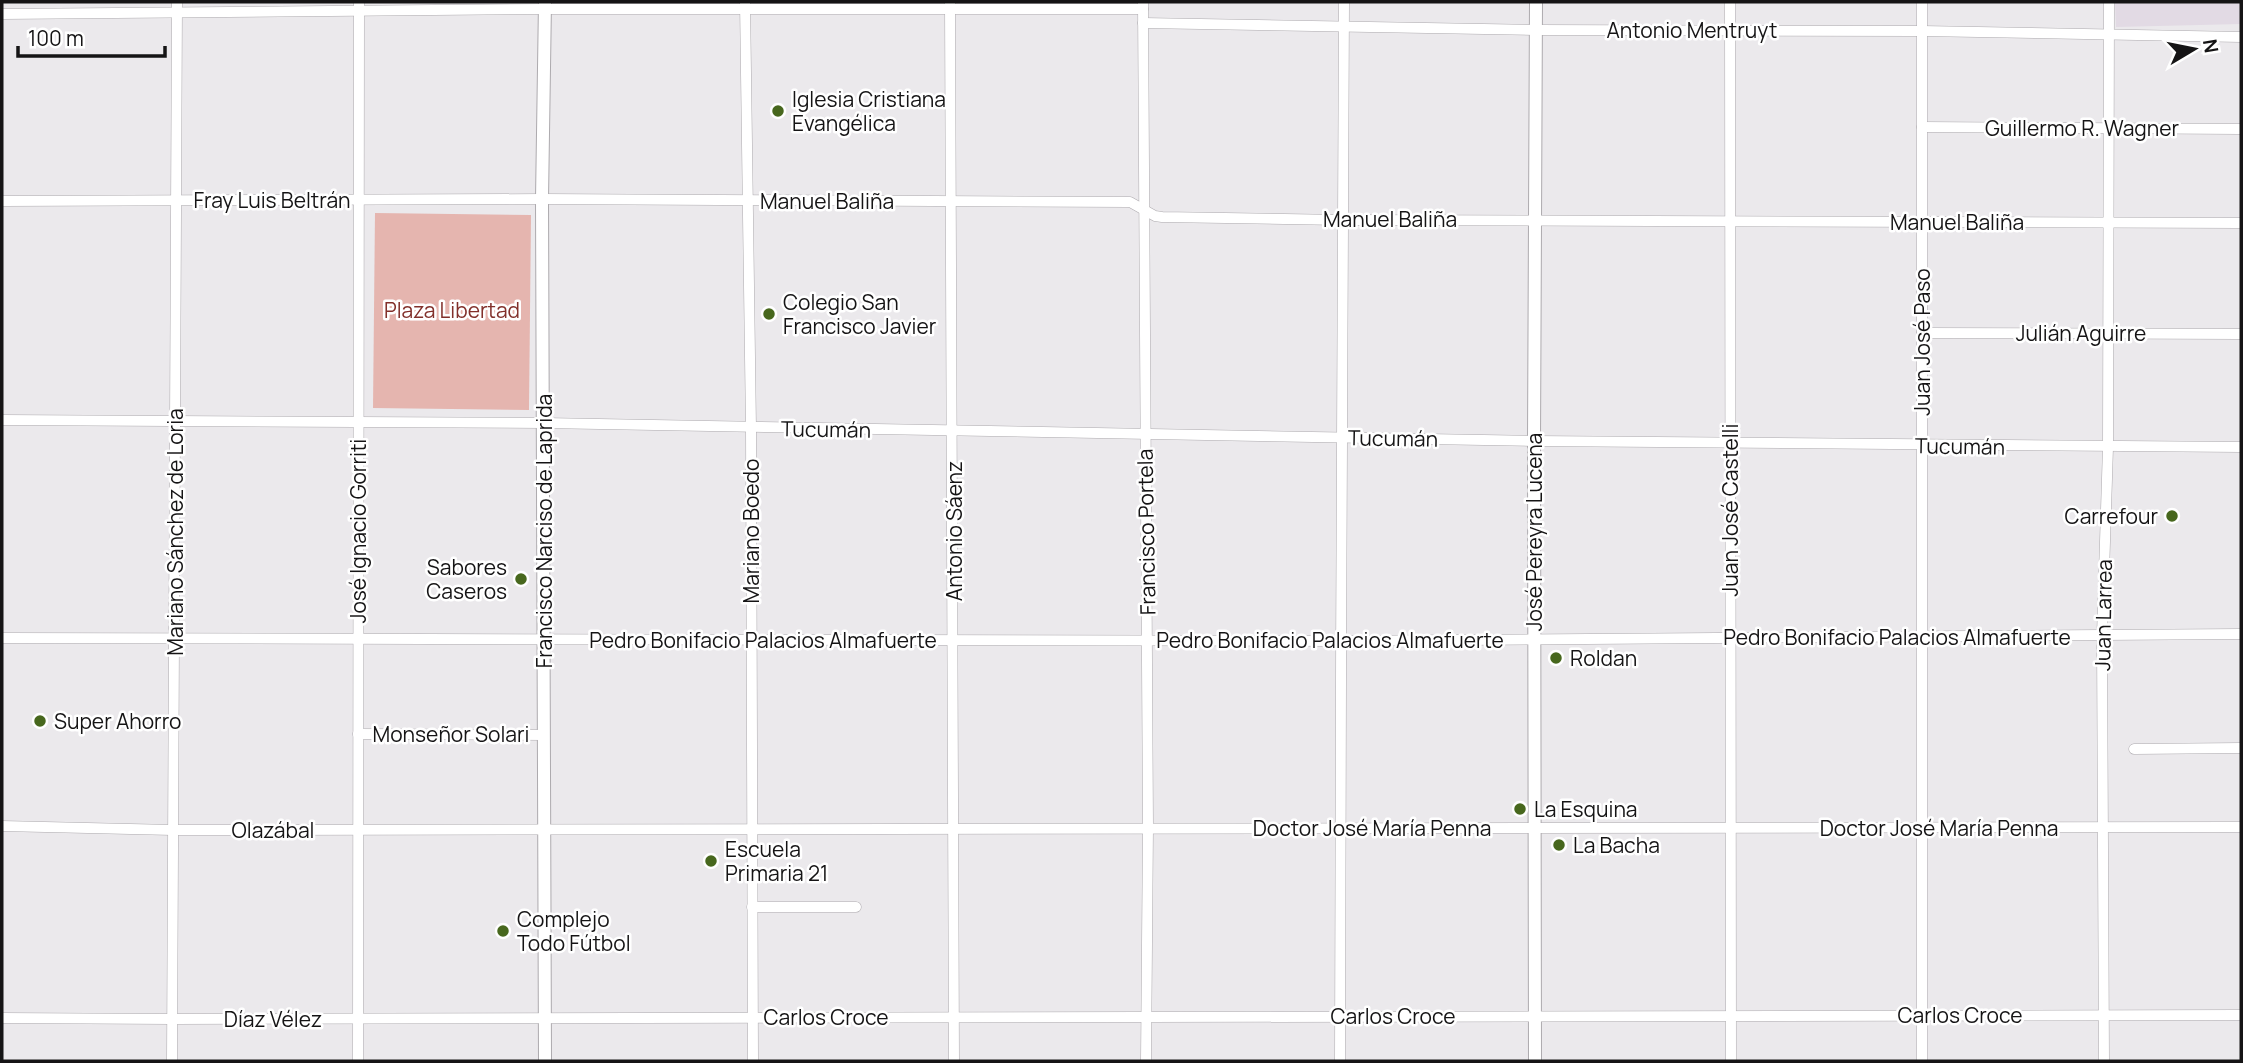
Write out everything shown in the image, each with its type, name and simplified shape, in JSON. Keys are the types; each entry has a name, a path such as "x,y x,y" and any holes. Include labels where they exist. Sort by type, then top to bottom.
{"street":[{"path":"1340,1061 1343,828 1340,640 1344,2"},
{"name":"José Pereyra Lucena","path":"1535,1061 1536,2"},
{"name":"Juan José Castelli","path":"1730,2 1731,1061"},
{"name":"Juan José Paso","path":"1922,2 1922,1061"},
{"name":"Juan Larrea","path":"2104,1061 2102,636 2108,447 2109,2"},
{"name":"Francisco Narciso de Laprida","path":"545,5 542,199 545,1061"},
{"name":"Mariano Boedo","path":"745,5 751,428 753,1061"},
{"path":"2,14 177,7 1143,5"},
{"name":"Francisco Portela","path":"1143,5 1148,827 1146,1061"},
{"name":"José Ignacio Gorriti","path":"358,1061 359,6"},
{"name":"Antonio Sáenz","path":"950,6 954,431 954,1061"},
{"name":"Mariano Sánchez de Loria","path":"172,1061 177,7"},
{"name":"Antonio Mentruyt","path":"1143,23 2241,37"},
{"name":"Guillermo R. Wagner","path":"1922,127 2241,130"},
{"name":"Fray Luis Beltrán","path":"2,201 542,199"},
{"name":"Manuel Baliña","path":"542,199 1130,202 1144,211 1162,217 1342,220 2241,223"},
{"name":"Julián Aguirre","path":"1922,333 2241,334"},
{"name":"Tucumán","path":"2,420 544,423 1534,441 2241,447"},
{"name":"Pedro Bonifacio Palacios Almafuerte","path":"2,638 1147,641 2241,634"},
{"name":"Monseñor Solari","path":"358,734 544,734"},
{"path":"2134,749 2241,748"},
{"name":"Olazábal","path":"2,826 173,830 544,830"},
{"name":"Doctor José María Penna","path":"544,830 2241,827"},
{"path":"752,907 856,907"},
{"name":"Carlos Croce","path":"545,1018 2241,1015"},
{"name":"Díaz Vélez","path":"2,1018 545,1018"}],"shaded area":[{"path":"2115,2 2241,2 2241,24 2116,27"}],"green space":[{"name":"Plaza Libertad","path":"375,213 531,215 529,410 373,408"}],"place":[{"name":"Iglesia Cristiana Evangélica","path":"778,111"},
{"name":"Colegio San Francisco Javier","path":"769,314"},
{"name":"Carrefour","path":"2172,516"},
{"name":"Sabores Caseros","path":"521,579"},
{"name":"Roldan","path":"1556,658"},
{"name":"Super Ahorro","path":"40,721"},
{"name":"La Esquina","path":"1520,809"},
{"name":"La Bacha","path":"1559,845"},
{"name":"Escuela Primaria 21","path":"711,861"},
{"name":"Complejo Todo Fútbol","path":"503,931"}]}
